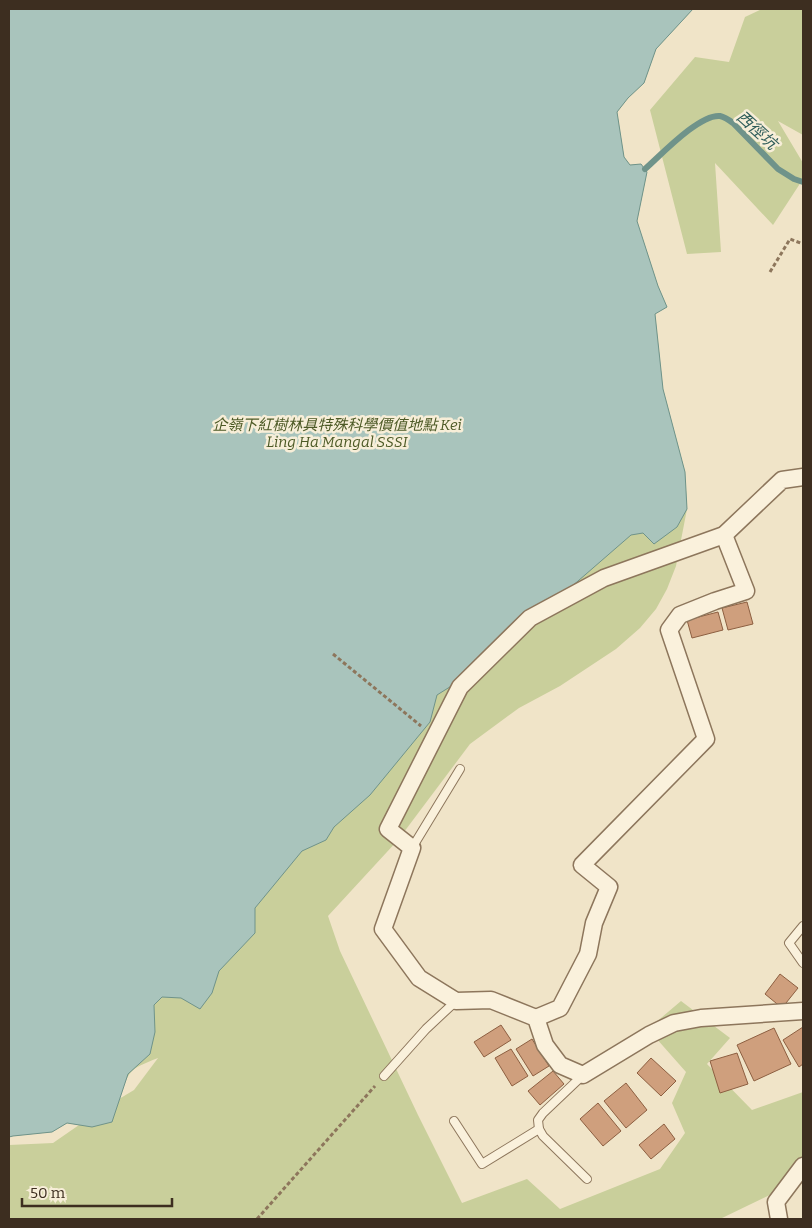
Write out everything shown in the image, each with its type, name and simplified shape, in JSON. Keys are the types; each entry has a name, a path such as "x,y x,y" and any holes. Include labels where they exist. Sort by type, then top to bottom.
{"street":[{"path":"724,535 746,591 680,615 669,630 706,739 582,865 609,886 594,924 588,954 560,1008 536,1018 492,1000 456,1001 419,978 383,929 412,848 388,828 460,688 530,618 604,578 724,535 782,480 803,477"},
{"path":"536,1018 545,1045 560,1065 583,1075 674,1022 701,1018 803,1012"},
{"path":"779,1219 776,1202 803,1166"}],"lane":[{"path":"412,848 460,769"},
{"path":"803,926 789,943 803,964"},
{"path":"384,1076 426,1029 456,1001"},
{"path":"583,1075 538,1120 539,1129 543,1136 587,1179"},
{"path":"454,1121 482,1164 539,1129"}],"path":[{"path":"770,272 790,239 803,244"},
{"path":"333,654 435,738"},
{"path":"257,1219 384,1076"}],"green space":[{"name":"企嶺下紅樹林具特殊科學價值地點 Kei Ling Ha Mangal SSSI","path":"9,9 693,9 656,49 644,83 617,112 624,157 630,165 641,164 647,172 637,221 658,286 667,307 655,314 663,389 685,472 687,509 676,566 667,589 656,609 640,628 616,649 560,686 519,708 470,744 398,840 328,916 340,951 462,1203 527,1179 560,1209 660,1169 685,1133 672,1103 686,1072 648,1029 681,1001 730,1038 707,1064 752,1110 803,1092 803,1179 720,1219 9,1219 9,1145 53,1143 79,1125 67,1123 52,1132 9,1137","holes":["158,1058 134,1090 119,1099 131,1072 135,1068"]},
{"path":"762,9 803,9 803,135 778,121 803,163 803,179 773,225 715,163 721,252 687,254 650,110 695,57 729,62 745,17"}],"water":[{"name":"企嶺下紅樹林具特殊科學價值地點 Kei Ling Ha Mangal SSSI","path":"9,9 693,9 656,49 644,83 617,112 624,157 630,165 641,164 647,172 637,221 658,286 667,307 655,314 663,389 685,472 687,509 677,527 654,544 643,533 631,535 472,673 437,695 430,722 370,795 334,827 326,840 302,851 255,908 255,933 219,971 212,993 200,1009 181,998 162,997 154,1005 155,1032 150,1054 128,1074 112,1122 92,1127 67,1123 52,1132 9,1137"}],"building":[{"path":"747,602 753,624 728,630 722,608"},
{"path":"718,612 723,630 692,638 687,620"},
{"path":"780,974 798,988 782,1008 765,994"},
{"path":"501,1025 511,1040 484,1057 474,1042"},
{"path":"803,1027 803,1064 799,1067 783,1040"},
{"path":"774,1028 791,1064 754,1081 737,1045"},
{"path":"532,1039 549,1066 533,1076 516,1049"},
{"path":"511,1049 528,1076 512,1086 495,1058"},
{"path":"737,1053 748,1084 720,1093 710,1061"},
{"path":"651,1058 676,1081 661,1096 637,1073"},
{"path":"553,1071 564,1084 540,1105 528,1091"},
{"path":"626,1083 647,1110 626,1128 604,1101"},
{"path":"598,1103 621,1131 603,1146 580,1119"},
{"path":"664,1124 675,1139 651,1159 639,1145"}],"waterway":[{"name":"西徑坑","path":"645,169 691,128 711,117 720,116 733,123 778,169 803,182"}]}
